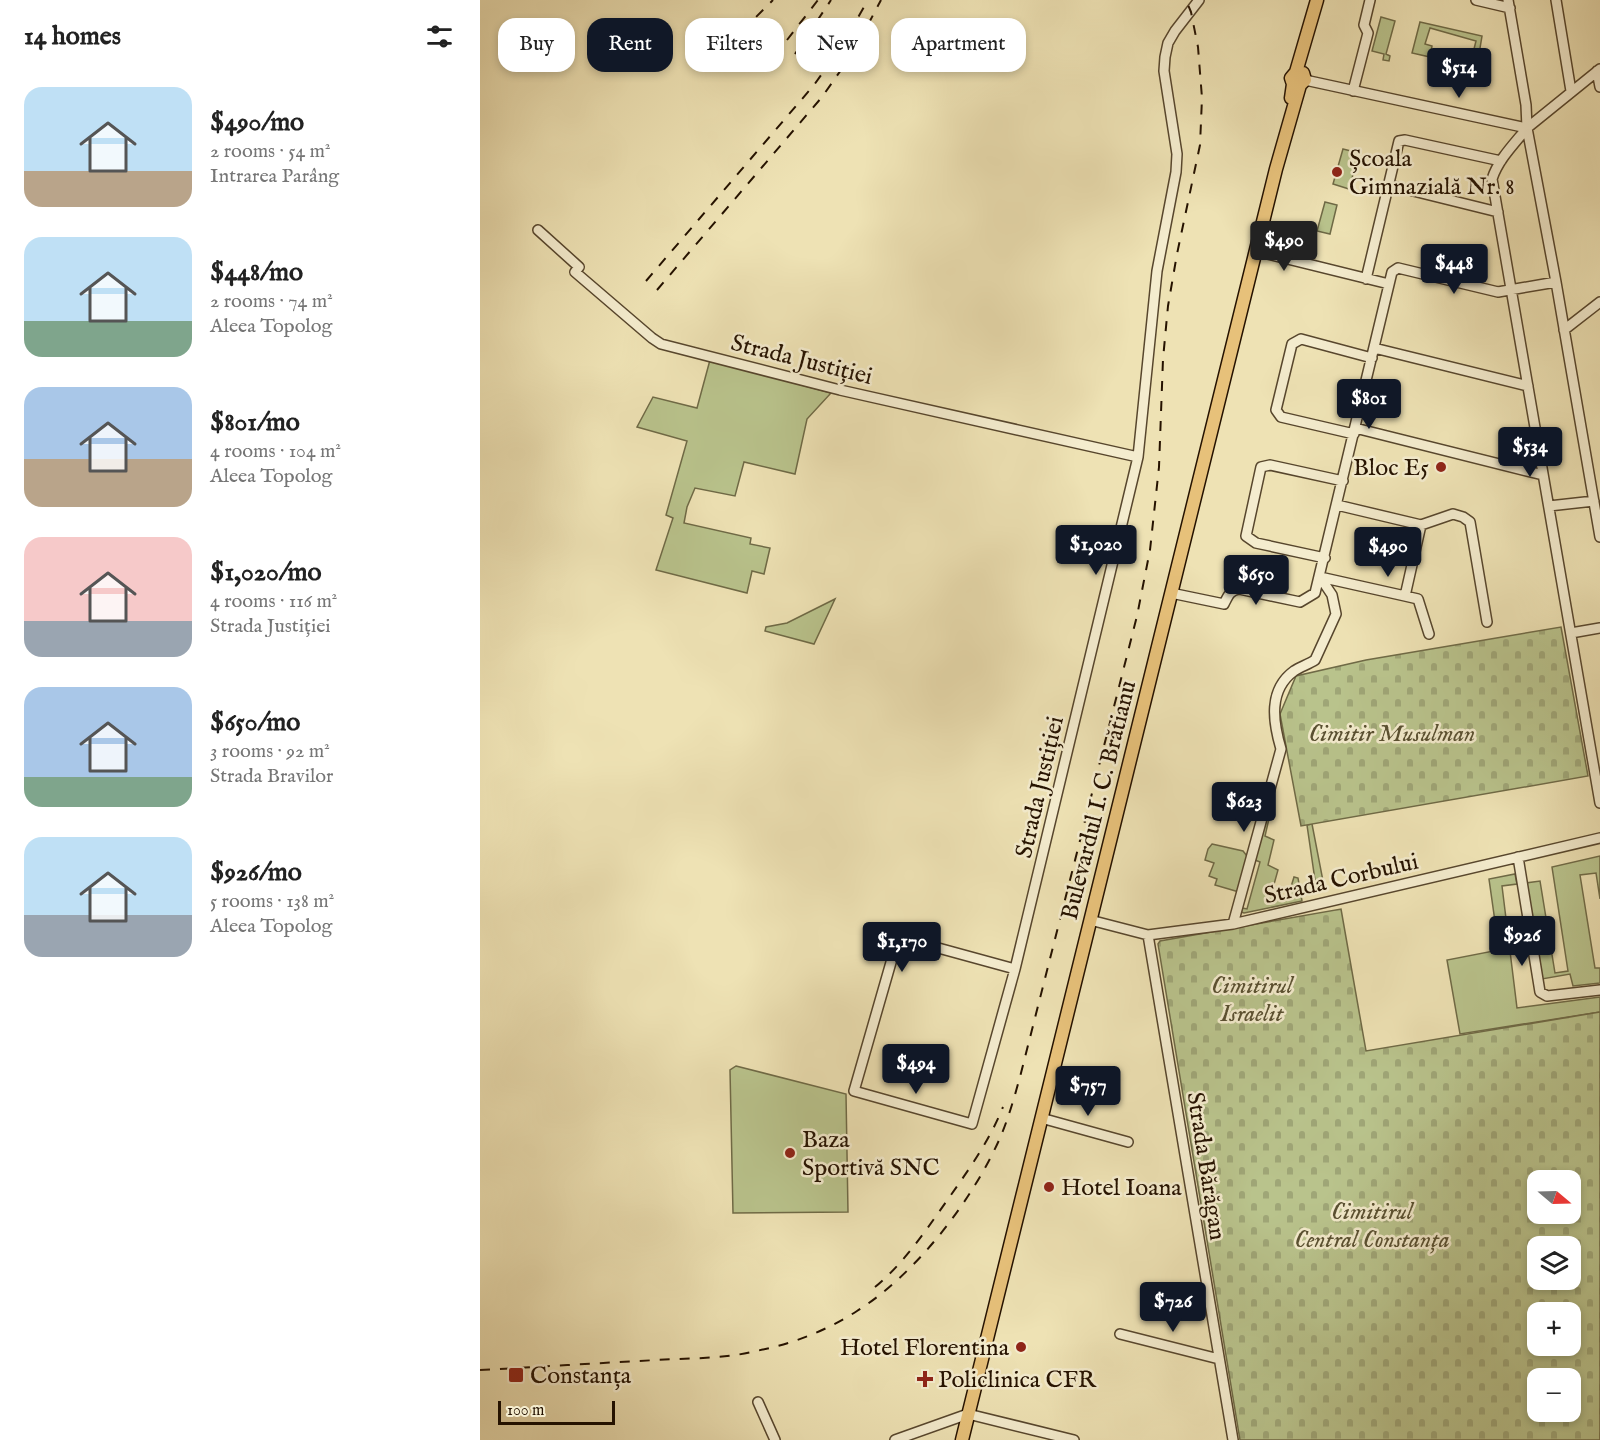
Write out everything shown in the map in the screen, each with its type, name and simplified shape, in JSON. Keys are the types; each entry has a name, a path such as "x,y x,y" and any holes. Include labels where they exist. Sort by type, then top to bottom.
{"main road":[{"name":"Bulevardul I. C. Brătianu","path":"1276,169 1287,114 1300,79 1306,39 1318,0"},
{"name":"Bulevardul I. C. Brătianu","path":"962,1440 1318,0"},
{"path":"1287,114 1288,77 1306,39"}],"street":[{"name":"Strada Justiției","path":"1015,969 909,940 896,945 854,1091 972,1124 1015,969 1138,457 1157,271 1176,172 1177,154 1164,71 1165,57 1168,43 1175,31 1199,0"},
{"path":"1353,92 1368,33 1364,25 1370,0"},
{"path":"1476,0 1509,4 1526,105 1527,128 1600,537"},
{"path":"1556,0 1571,91"},
{"path":"1599,70 1527,128 1501,161 1492,179 1600,802"},
{"path":"1599,70 1600,87"},
{"path":"1300,79 1527,128"},
{"path":"1366,279 1399,141 1405,140 1501,161"},
{"path":"1389,185 1498,212"},
{"name":"Strada Justiției","path":"538,230 579,267 575,272 652,339 661,344 840,390 1138,457"},
{"path":"1255,251 1389,284"},
{"path":"1171,593 1224,604 1233,589 1300,602 1315,593 1392,272 1398,268 1498,292 1556,282"},
{"path":"1564,330 1600,302"},
{"path":"1528,386 1300,339 1292,344 1276,411 1281,417 1354,431 1544,475"},
{"path":"1325,558 1256,543 1246,536 1261,467 1270,465 1343,481"},
{"path":"1592,489 1600,483"},
{"path":"1549,506 1594,501"},
{"path":"1337,505 1421,525 1453,514 1470,522 1487,622"},
{"path":"1405,596 1421,525"},
{"path":"1320,577 1418,599 1429,634"},
{"path":"1233,924 1281,749 1274,726 1277,694 1285,679 1315,660 1336,614 1332,595 1320,577"},
{"path":"1571,633 1600,628"},
{"name":"Strada Corbului","path":"1090,920 1148,935 1233,924 1600,838"},
{"path":"1518,857 1540,992 1547,996 1600,990"},
{"name":"Strada Bărăgan","path":"1148,935 1233,1440"},
{"path":"1041,1119 1128,1142"},
{"path":"1119,1334 1219,1359"},
{"path":"758,1402 775,1440"},
{"path":"895,1440 968,1414 1074,1440"}],"green space":[{"path":"1381,17 1395,21 1386,54 1390,56 1389,61 1383,60 1384,54 1372,51"},
{"path":"1420,22 1482,36 1477,66 1460,62 1460,54 1472,57 1476,41 1430,28 1425,44 1432,46 1430,57 1412,53"},
{"path":"1343,149 1359,153 1349,189 1333,184"},
{"path":"1325,202 1337,205 1330,234 1317,231"},
{"path":"710,360 831,393 807,419 795,474 744,462 735,496 695,488 687,507 684,523 751,538 750,544 770,548 764,574 752,571 747,593 656,570 673,518 666,515 687,441 637,427 653,397 697,408"},
{"path":"835,599 814,644 765,631 766,627 787,623"},
{"name":"Cimitir Musulman","path":"1561,627 1588,776 1301,826 1280,714 1296,676 1366,660"},
{"path":"1268,809 1271,810 1265,836 1274,840 1268,865 1278,870 1271,895 1287,900 1294,877 1298,878 1302,901 1244,913 1241,912 1242,908 1247,909 1260,862 1255,860"},
{"path":"1312,824 1324,886 1316,887 1307,825"},
{"path":"1212,844 1243,851 1247,856 1239,892 1215,885 1217,879 1209,876 1214,863 1205,860"},
{"path":"1600,856 1600,899 1596,873 1580,875 1595,968 1600,968 1600,983 1573,986 1570,974 1542,979 1526,883 1540,881 1555,973 1568,971 1552,867"},
{"path":"1515,874 1517,884 1502,886 1517,1008 1600,997 1600,1012 1460,1034 1447,960 1499,950 1489,879"},
{"name":"Cimitirul Central Constanța","path":"1341,909 1366,1051 1600,1012 1600,1440 1240,1440 1158,944 1160,941"},
{"name":"Baza Sportivă SNC","path":"736,1066 846,1094 848,1212 733,1213 730,1070"}],"railway":[{"path":"755,18 773,0"},
{"path":"787,40 818,0"},
{"path":"795,54 831,0"},
{"path":"646,281 814,85 841,47 868,0"},
{"path":"657,290 822,97 853,53 881,0"},
{"path":"480,1370 719,1357 744,1354 796,1341 833,1325 857,1311 879,1296 900,1277 921,1257 958,1211 988,1162 1006,1122 1021,1073 1137,616 1150,550 1159,467 1163,359 1168,306 1200,145 1202,98 1198,47 1191,12 1186,0"},
{"path":"875,1287 904,1258 938,1214 977,1156 1003,1107"}],"place":[{"name":"Școala Gimnazială Nr. 8","path":"1337,172"},
{"name":"Bloc E5","path":"1441,467"},
{"name":"Baza Sportivă SNC","path":"790,1153"},
{"name":"Hotel Ioana","path":"1049,1187"},
{"name":"Hotel Florentina","path":"1021,1347"},
{"name":"Constanța","path":"516,1375"},
{"name":"Policlinica CFR","path":"925,1379"}],"park label":[{"name":"Cimitirul Israelit","path":"1252,999"}]}
